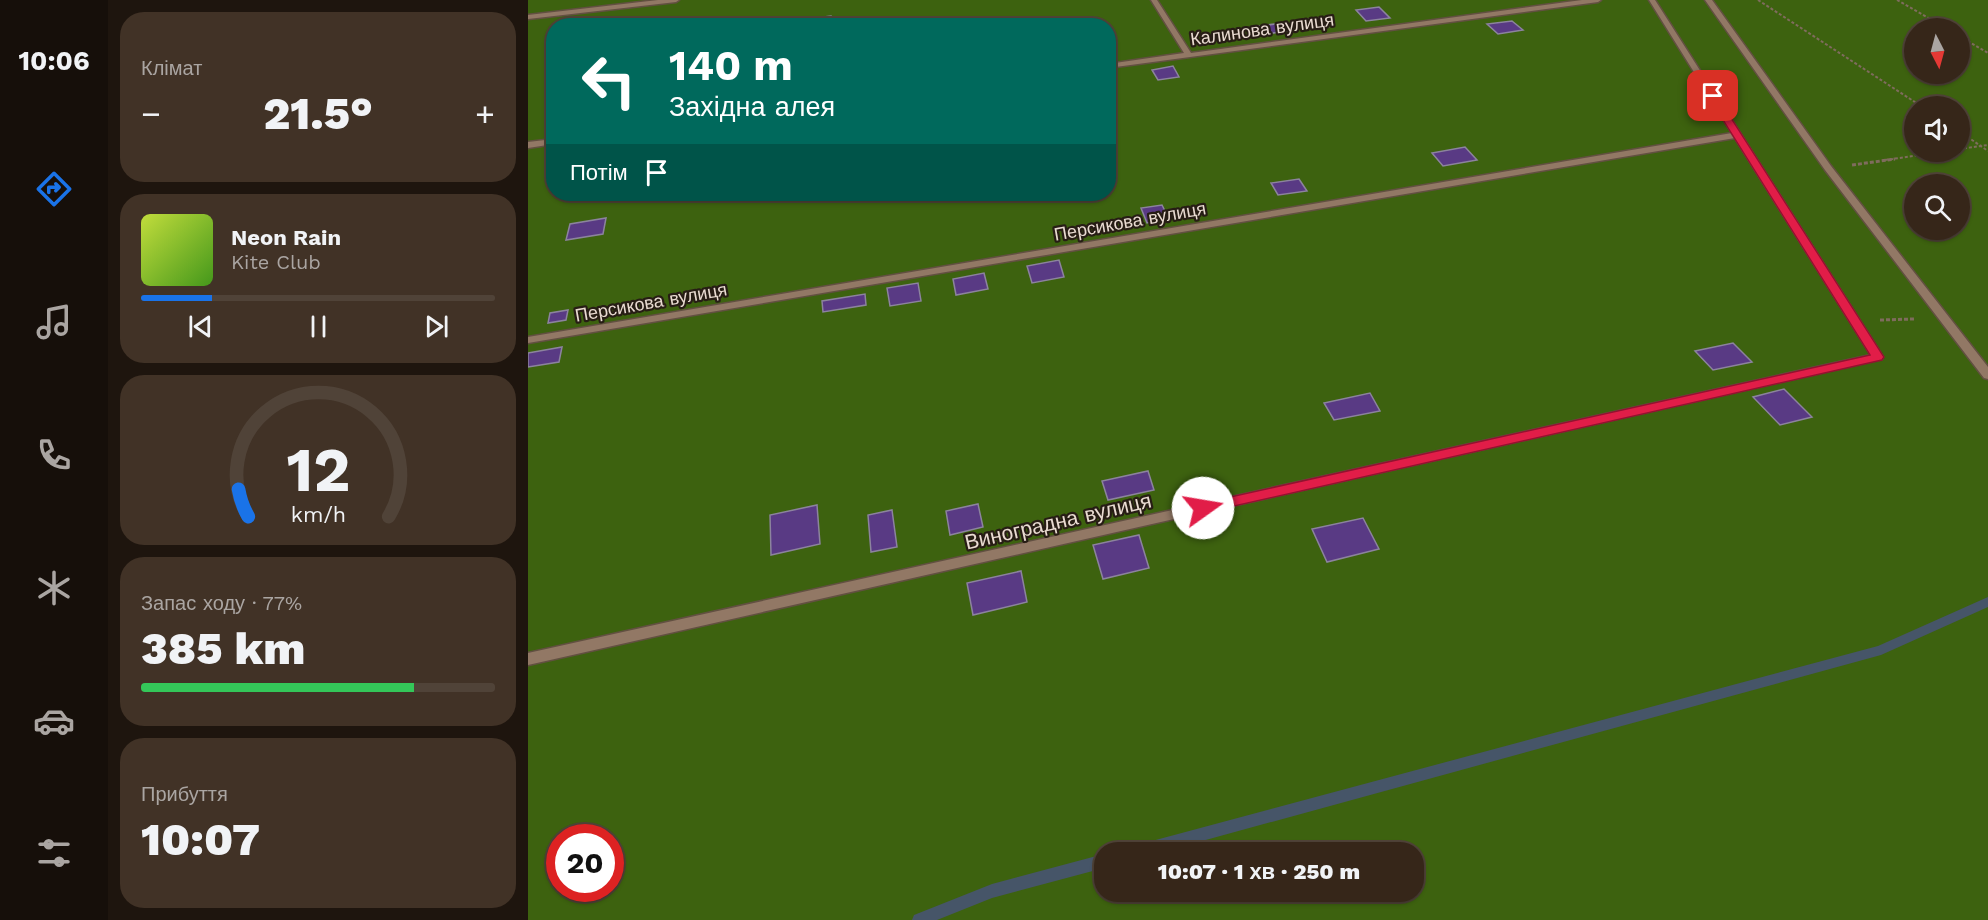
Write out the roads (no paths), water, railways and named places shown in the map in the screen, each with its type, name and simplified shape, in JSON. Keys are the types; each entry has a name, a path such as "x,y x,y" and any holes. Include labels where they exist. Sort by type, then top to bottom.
{"street":[{"path":"528,17 676,0"},
{"path":"1154,0 1189,55"},
{"name":"Калинова вулиця","path":"1116,65 1598,0"},
{"path":"1652,0 1737,135"},
{"path":"1708,0 1828,168 1988,375"},
{"name":"Виноградна вулиця","path":"528,659 1878,357 1737,135"},
{"name":"Персикова вулиця","path":"528,340 1737,135"},
{"path":"528,145 546,142"}],"waterway":[{"path":"1174,842 1881,650 1988,602"},
{"path":"919,920 992,891 1094,864"}]}
